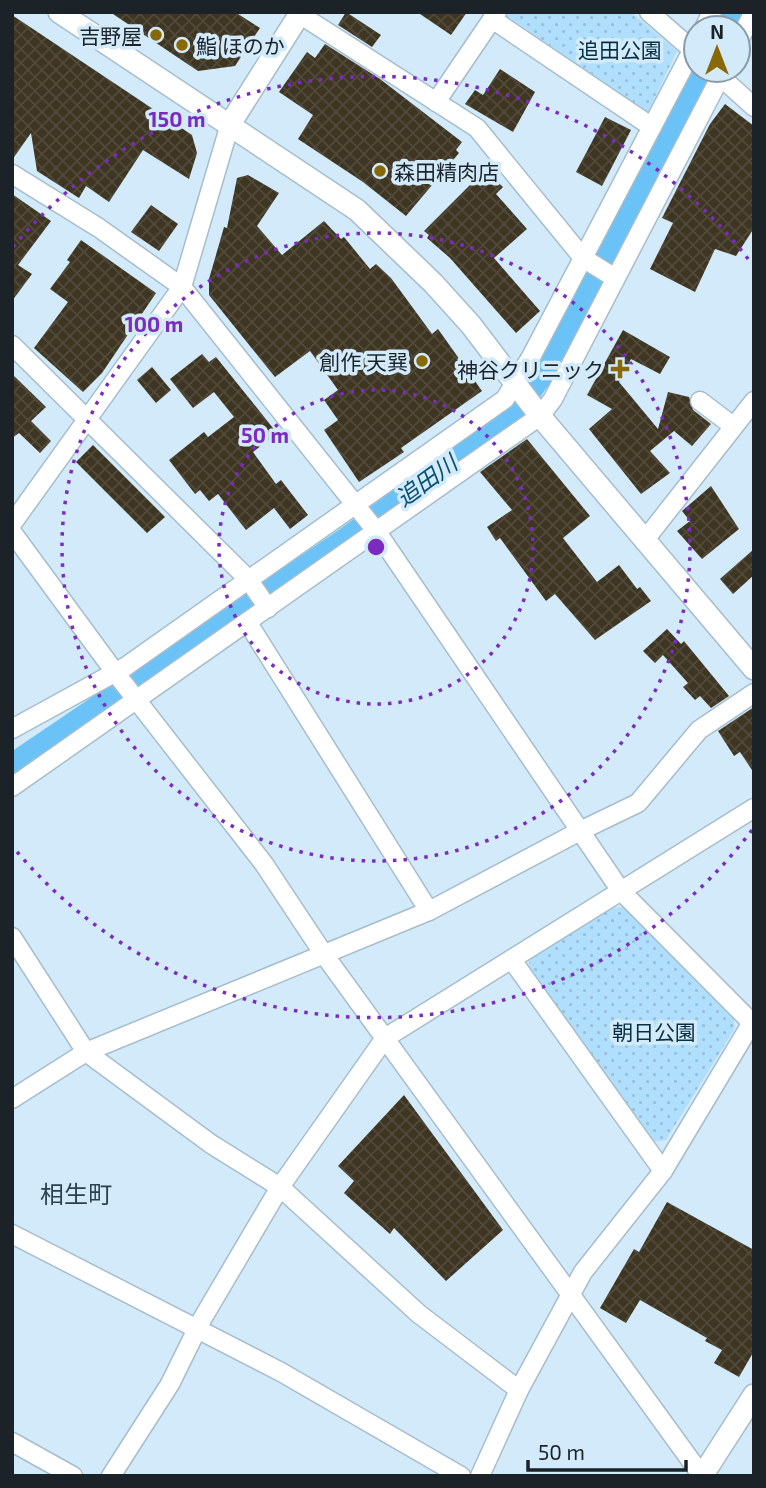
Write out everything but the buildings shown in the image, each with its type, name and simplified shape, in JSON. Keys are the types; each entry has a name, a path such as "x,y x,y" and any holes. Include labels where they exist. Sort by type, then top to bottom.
{"street":[{"path":"59,12 357,210 433,283 540,416 754,669"},
{"path":"649,12 682,39"},
{"path":"12,524 182,287 230,124 299,13 477,128 583,258 615,278"},
{"path":"436,102 494,16 652,127"},
{"path":"12,729 125,667 505,399 682,73"},
{"path":"12,787 540,416 553,399 713,84"},
{"path":"731,84 754,107"},
{"path":"13,175 99,228 182,287 377,532 621,891 753,1022 663,1171 583,1272 519,1390 480,1476"},
{"path":"12,345 248,579 268,608"},
{"path":"700,401 733,426"},
{"path":"644,541 754,401"},
{"path":"12,532 114,671 264,864 323,953 702,1476 754,1395"},
{"path":"248,623 429,911"},
{"path":"12,1099 86,1052 429,911 638,803 699,730 754,693"},
{"path":"111,1476 170,1384 197,1331 280,1187 385,1038 754,808"},
{"path":"14,943 86,1052 211,1144 280,1187 419,1314 519,1390"},
{"path":"512,960 663,1171"},
{"path":"12,1234 281,1372 461,1476"},
{"path":"12,1442 74,1476"}],"green space":[{"name":"追田公園","path":"506,12 631,12 677,51 648,112 505,15"},
{"name":"朝日公園","path":"623,907 733,1015 735,1028 666,1140 655,1142 528,968 530,959 611,908"}],"waterway":[{"name":"追田川","path":"12,765 343,541 509,420 553,360 695,84"}],"place":[{"name":"吉野屋","path":"156,35"},
{"name":"鮨 ほのか","path":"182,45"},
{"name":"森田精肉店","path":"380,171"},
{"name":"創作 天巽","path":"422,361"},
{"name":"神谷クリニック","path":"620,369"}],"district":[{"name":"相生町","path":"76,1193"}]}
